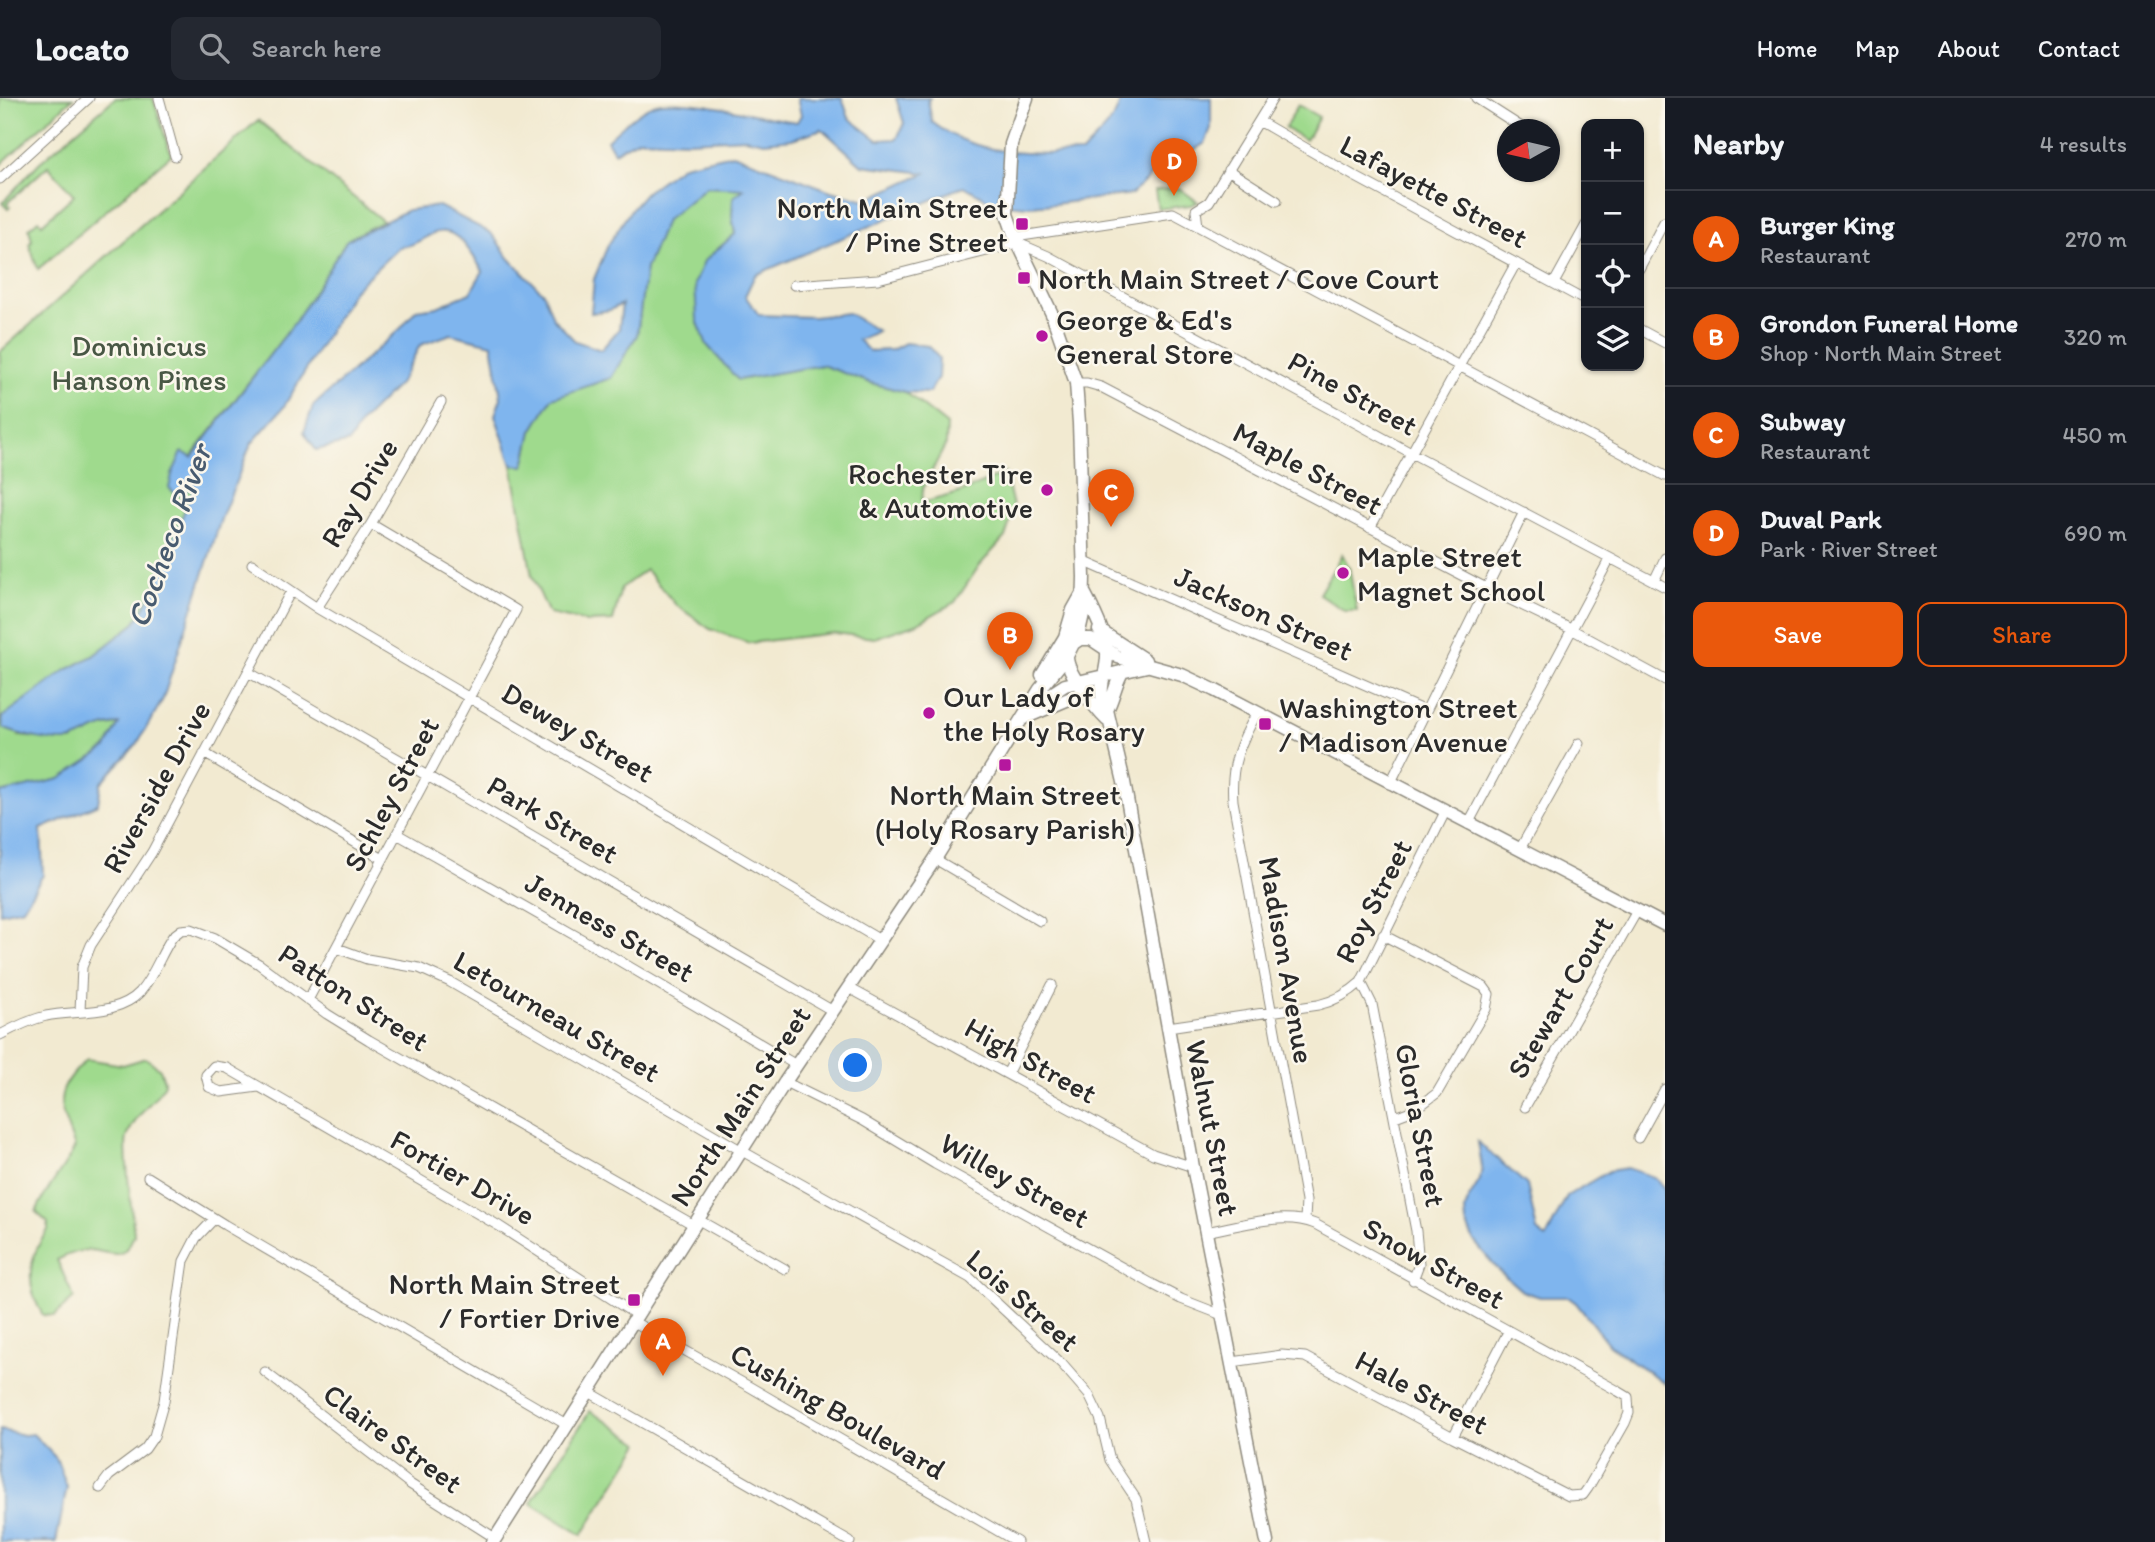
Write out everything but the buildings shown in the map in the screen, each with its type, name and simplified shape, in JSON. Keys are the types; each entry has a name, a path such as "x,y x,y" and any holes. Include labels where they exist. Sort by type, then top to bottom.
{"main road":[{"name":"North Main Street","path":"1027,98 1011,144 1006,206 1009,223 1052,314 1076,383 1084,591 1083,614 1074,643"},
{"name":"North Main Street","path":"1084,591 1107,649"},
{"name":"North Main Street","path":"1033,701 1035,686 1065,637 1073,610 1084,591"},
{"path":"1099,630 1151,665"},
{"path":"1079,681 1069,671 1067,656 1074,643 1080,639 1091,639 1118,657 1182,675 1665,925"},
{"path":"1102,675 1107,649"},
{"name":"North Main Street","path":"494,1540 796,1065 935,859 1040,690 1067,656"},
{"path":"1033,701 1045,698 1065,685 1151,665"},
{"path":"1109,716 1116,683 1123,671"},
{"name":"Walnut Street","path":"1102,675 1102,695 1124,782 1193,1167 1267,1542"},
{"name":"Walnut Street","path":"1079,681 1088,695 1109,716"},
{"path":"1024,718 1071,698 1088,695"}],"street":[{"path":"0,179 89,98"},
{"path":"159,98 174,156"},
{"path":"794,285 878,279 1016,240 1196,210 1209,202 1273,98"},
{"path":"1475,98 1509,119"},
{"name":"Lafayette Street","path":"1259,121 1354,176 1581,298"},
{"path":"1228,170 1277,201"},
{"path":"1196,210 1198,226"},
{"path":"1173,212 1665,476"},
{"path":"1644,259 1664,222"},
{"path":"1554,283 1581,234"},
{"name":"Pine Street","path":"1016,240 1665,587"},
{"path":"1370,528 1516,263"},
{"path":"1644,332 1665,343"},
{"name":"Maple Street","path":"1076,383 1101,387 1488,589 1572,629 1665,680"},
{"name":"Ray Drive","path":"317,608 371,524 441,402"},
{"path":"1390,784 1524,512"},
{"name":"Schley Street","path":"307,1000 516,610 371,524"},
{"path":"1468,824 1610,558"},
{"path":"1654,581 1665,558"},
{"name":"Jackson Street","path":"1083,561 1425,711"},
{"name":"Dewey Street","path":"252,564 317,608 880,940"},
{"name":"Riverside Drive","path":"80,1011 82,967 91,945 152,852 291,592"},
{"name":"Park Street","path":"248,672 833,1011"},
{"name":"Madison Avenue","path":"1257,713 1239,750 1232,772 1232,783 1306,1201 1305,1220"},
{"path":"1520,849 1579,743"},
{"path":"204,753 383,859"},
{"name":"Roy Street","path":"1168,1027 1331,1002 1361,982 1446,812"},
{"name":"Jenness Street","path":"397,834 796,1065"},
{"path":"935,859 1040,921"},
{"name":"Stewart Court","path":"1525,1107 1637,911"},
{"name":"Patton Street","path":"0,1035 37,1019 110,1008 131,1000 146,985 173,936 181,930 191,929 215,938 260,964 307,1000 369,1040 785,1269"},
{"path":"1383,935 1483,987 1489,994 1486,1009 1437,1093 1416,1109 1395,1117"},
{"name":"Letourneau Street","path":"337,948 367,959 419,968 441,977 742,1151"},
{"name":"Gloria Street","path":"1361,982 1372,1004 1419,1251 1419,1264 1413,1280"},
{"path":"1007,1074 1052,985"},
{"name":"High Street","path":"849,988 1153,1154 1193,1167"},
{"name":"Fortier Drive","path":"258,1087 216,1092 209,1087 206,1075 214,1066 223,1066 499,1226 636,1319"},
{"name":"Willey Street","path":"785,1082 853,1115 935,1164 1154,1285 1222,1315"},
{"path":"1638,1139 1665,1089"},
{"name":"Lois Street","path":"742,1151 970,1278 1052,1355 1096,1406 1110,1460 1136,1499 1146,1542"},
{"path":"148,1177 214,1219 567,1424"},
{"path":"100,1488 109,1476 145,1449 154,1436 164,1401 184,1261 196,1238 214,1219"},
{"path":"1206,1232 1276,1220 1305,1220"},
{"name":"Snow Street","path":"1305,1220 1628,1397 1629,1413 1625,1423 1583,1495"},
{"name":"Cushing Boulevard","path":"636,1319 1017,1542"},
{"path":"1453,1437 1508,1332"},
{"name":"Hale Street","path":"1232,1362 1282,1355 1304,1357 1561,1493 1576,1497 1583,1495"},
{"name":"Claire Street","path":"265,1373 411,1484 494,1540"},
{"path":"589,1392 850,1542"}],"green space":[{"path":"0,98 73,98 0,165"},
{"path":"115,98 153,98 171,155 38,269 29,244 32,241 29,228 38,220 42,224 74,195 48,166 7,203 10,207 8,209 2,203 39,163"},
{"path":"1298,105 1319,117 1306,140 1285,128"},
{"name":"Dominicus Hanson Pines","path":"258,120 383,221 347,240 295,322 191,457 182,453 195,484 153,592 135,623 93,656 66,670 19,736 71,741 99,727 120,724 106,748 60,780 0,793 0,352"},
{"path":"706,187 745,188 732,215 735,234 704,261 697,320 707,345 738,380 822,365 905,392 947,425 946,444 923,488 922,503 959,493 1005,473 1014,510 1005,537 979,566 955,602 916,624 874,638 834,633 749,643 710,629 676,605 646,570 621,588 613,621 587,622 549,614 532,576 512,465 524,466 532,431 552,398 611,378 637,335 646,268 666,220"},
{"path":"1179,188 1198,202 1158,209 1155,190"},
{"path":"1342,554 1349,567 1357,611 1345,611 1319,594"},
{"path":"146,1058 160,1069 165,1084 134,1123 127,1137 127,1169 134,1235 121,1253 85,1250 57,1260 74,1298 54,1316 43,1315 33,1293 31,1271 36,1250 48,1230 48,1223 36,1212 75,1147 62,1109 63,1091 75,1071 87,1059 123,1065"},
{"path":"590,1411 640,1443 582,1535 531,1503"}],"water":[{"path":"797,98 842,98 849,118 878,140 897,139 904,123 896,98 930,98 928,100 932,122 949,133 985,147 1023,153 1082,153 1111,121 1120,98 1211,98 1211,128 1205,143 1168,167 1159,167 1132,194 1029,206 994,203 964,186 755,275 745,296 759,315 813,317 848,313 878,331 858,340 869,351 892,350 905,343 928,346 939,358 938,378 929,393 905,392 822,365 738,380 707,345 697,320 695,283 704,261 735,234 733,197 744,189 706,187 666,220 646,268 637,335 611,378 552,398 532,431 524,466 512,465 495,415 501,398 492,344 451,334 420,345 400,383 362,421 349,442 316,450 304,432 313,406 401,328 416,310 437,307 470,293 483,271 468,248 455,235 447,232 439,232 411,245 399,247 354,290 283,408 251,444 221,519 163,699 137,744 101,783 98,804 41,829 43,875 23,908 0,913 0,793 60,779 106,748 119,724 100,728 73,740 58,741 9,731 3,728 2,717 66,670 93,656 135,623 153,592 194,486 178,496 169,488 182,452 192,457 295,322 347,240 408,210 439,206 491,233 510,259 544,294 553,318 575,341 601,350 619,329 622,304 610,310 591,313 594,279 608,245 646,192 683,165 733,154 831,191 866,200 925,173 862,165 822,129 792,139 764,142 745,138 689,141 639,139 614,152 607,140 639,112 661,103 711,106 797,122 801,115"},
{"path":"1478,1142 1527,1185 1537,1231 1546,1238 1567,1196 1609,1171 1627,1168 1654,1177 1665,1189 1665,1383 1609,1345 1576,1303 1568,1297 1540,1297 1522,1291 1497,1269 1474,1241 1466,1223 1465,1210 1480,1180 1482,1166"},
{"path":"0,1430 33,1434 56,1458 67,1487 56,1542 0,1542"}],"place":[{"name":"Duval Park","path":"1174,196"},
{"name":"North Main Street / Pine Street","path":"1022,224"},
{"name":"North Main Street / Cove Court","path":"1024,278"},
{"name":"George & Ed's General Store","path":"1042,336"},
{"name":"Rochester Tire & Automotive","path":"1047,490"},
{"name":"Subway","path":"1111,527"},
{"name":"Maple Street Magnet School","path":"1343,573"},
{"name":"Grondon Funeral Home","path":"1010,670"},
{"name":"Our Lady of the Holy Rosary","path":"929,713"},
{"name":"Washington Street / Madison Avenue","path":"1265,724"},
{"name":"North Main Street (Holy Rosary Parish)","path":"1005,765"},
{"name":"North Main Street / Fortier Drive","path":"634,1300"},
{"name":"Burger King","path":"663,1376"}],"water label":[{"name":"Cocheco River","path":"169,536"}]}
